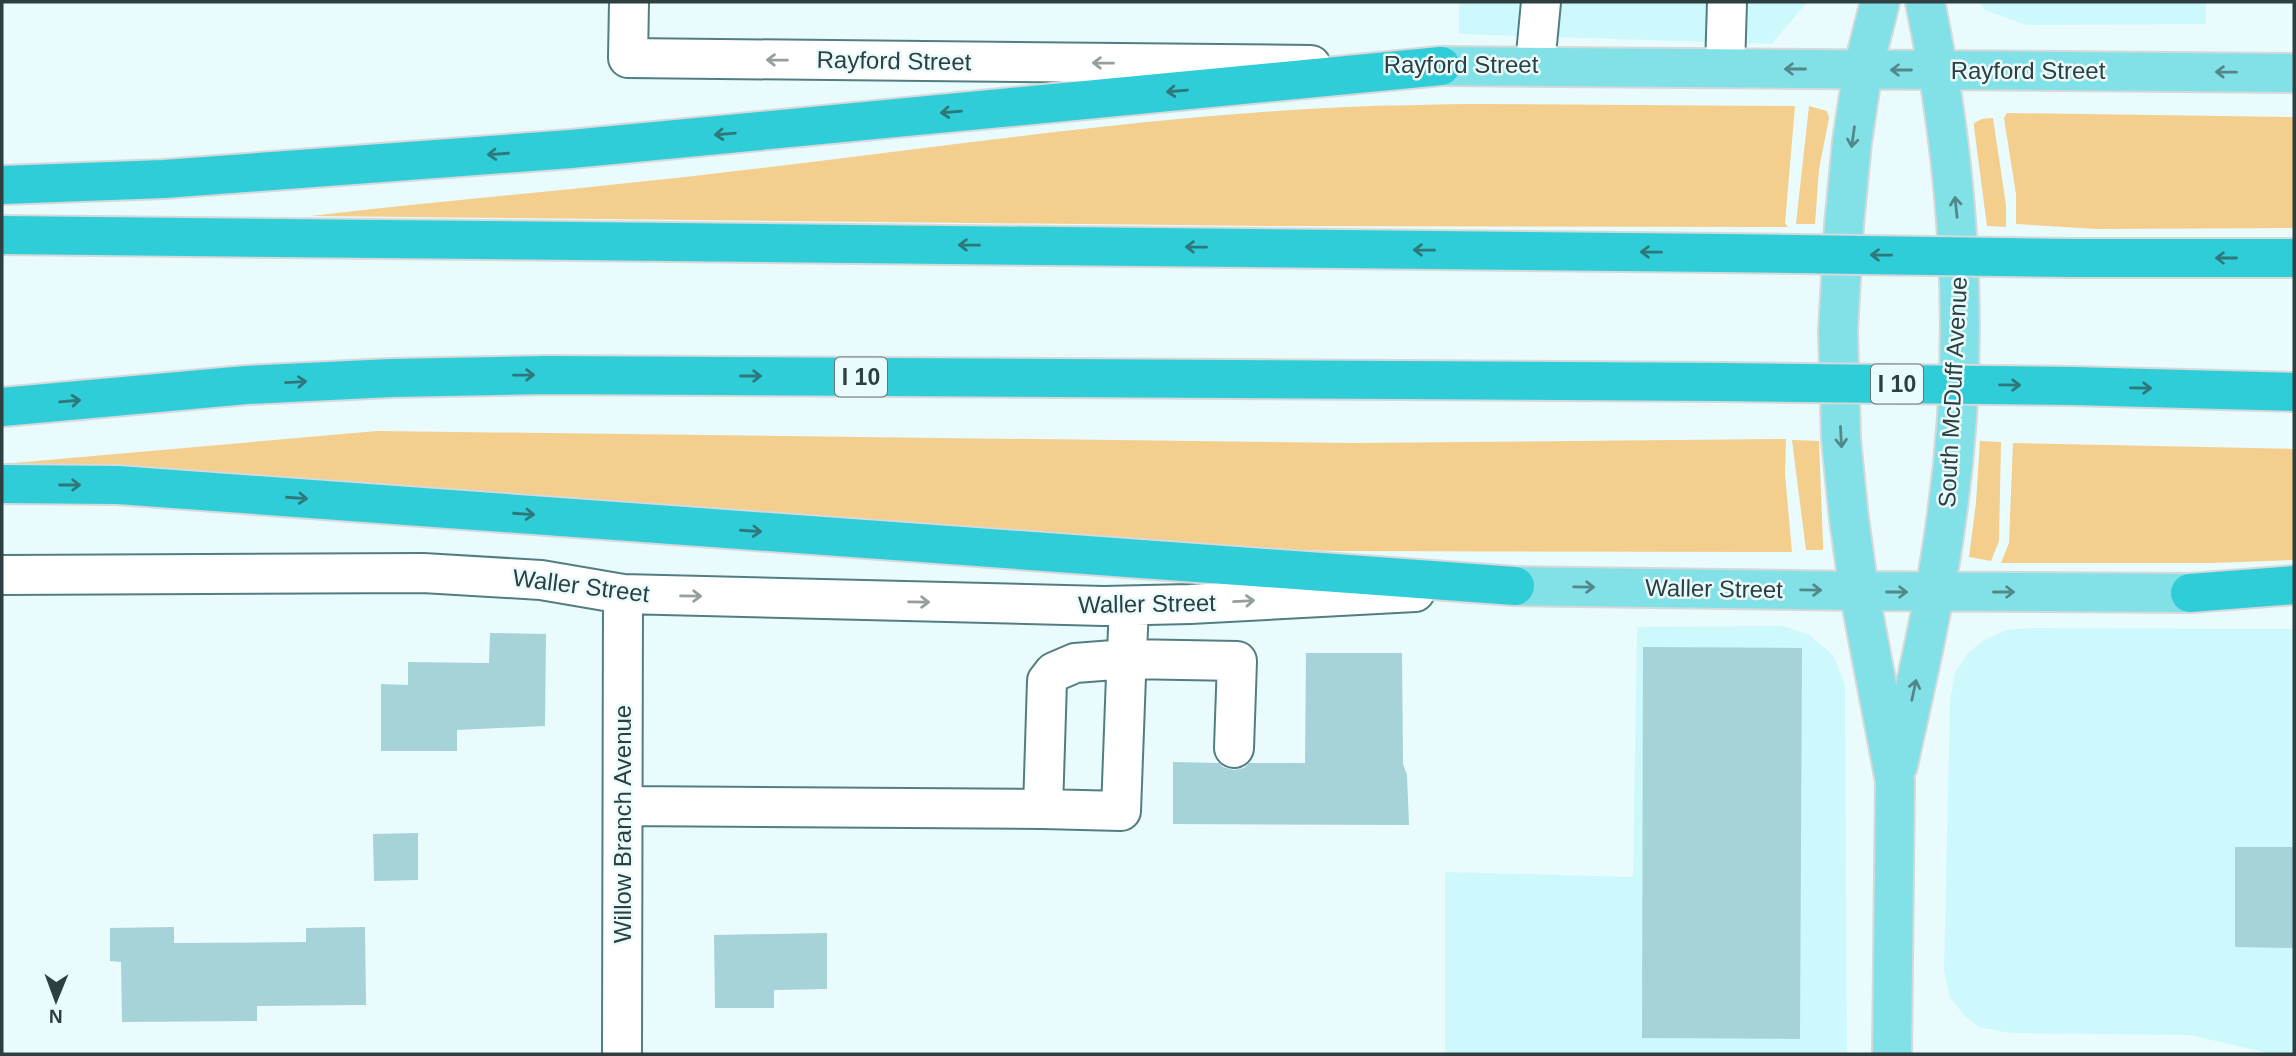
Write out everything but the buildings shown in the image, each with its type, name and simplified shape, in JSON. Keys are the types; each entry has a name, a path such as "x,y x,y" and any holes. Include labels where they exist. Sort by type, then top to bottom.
{"highway":[{"path":"2,185 164,179 571,149 1441,66"},
{"path":"2,235 2071,258 2294,258"},
{"name":"I 10","path":"2,407 246,385 535,375 1721,382 2073,386 2294,392"},
{"path":"2,484 118,485 1516,586"},
{"path":"2190,593 2294,585"}],"main road":[{"name":"South McDuff Avenue","path":"1880,2 1863,69 1852,142 1838,331 1841,439 1849,519 1859,591 1895,781"},
{"name":"South McDuff Avenue","path":"1892,1054 1895,781 1935,592 1948,514 1956,439 1961,334 1958,223 1940,70 1925,2"},
{"name":"Rayford Street","path":"1441,66 2294,73"},
{"name":"Waller Street","path":"1516,586 2190,593"}],"street":[{"name":"Rayford Street","path":"629,2 628,58 1441,66"},
{"path":"1535,65 1541,2"},
{"path":"1725,68 1727,2"},
{"name":"Waller Street","path":"2,575 423,573 541,580 623,594 1129,606 1516,586"},
{"name":"Waller Street","path":"2190,593 2294,597"},
{"name":"Willow Branch Avenue","path":"622,1054 623,594"},
{"path":"622,806 1121,811 1129,606"},
{"path":"1043,809 1047,681 1055,672 1075,663 1126,659 1237,661 1234,748"}],"shaded area":[{"path":"1459,2 1807,2 1772,44 1459,34"},
{"path":"1979,2 2206,2 2206,24 2026,25 1985,10"},
{"path":"1468,104 1795,106 1785,223 1788,227 1269,226 311,216 698,175 1198,117 1346,107"},
{"path":"1809,106 1827,111 1829,118 1819,169 1815,224 1796,224"},
{"path":"2007,113 2294,117 2294,228 2097,229 2016,224 2016,194 2004,118"},
{"path":"1993,118 2006,205 2006,227 1987,226 1974,127 1974,123 1982,119"},
{"path":"377,431 1352,443 1786,439 1785,474 1792,552 1339,551 1178,547 164,471 2,464"},
{"path":"1792,440 1819,441 1823,550 1806,550"},
{"path":"1980,441 2001,442 1999,541 1991,561 1969,557"},
{"path":"2013,443 2294,449 2294,560 2211,563 2001,563 2009,543"},
{"path":"1784,626 1809,635 1833,655 1845,684 1847,1054 1445,1054 1445,872 1633,877 1637,627"},
{"path":"2294,629 2294,1054 2272,1054 2190,1035 2009,1033 1979,1027 1966,1017 1950,998 1944,970 1950,701 1955,672 1968,653 1984,640 2006,630"}]}
